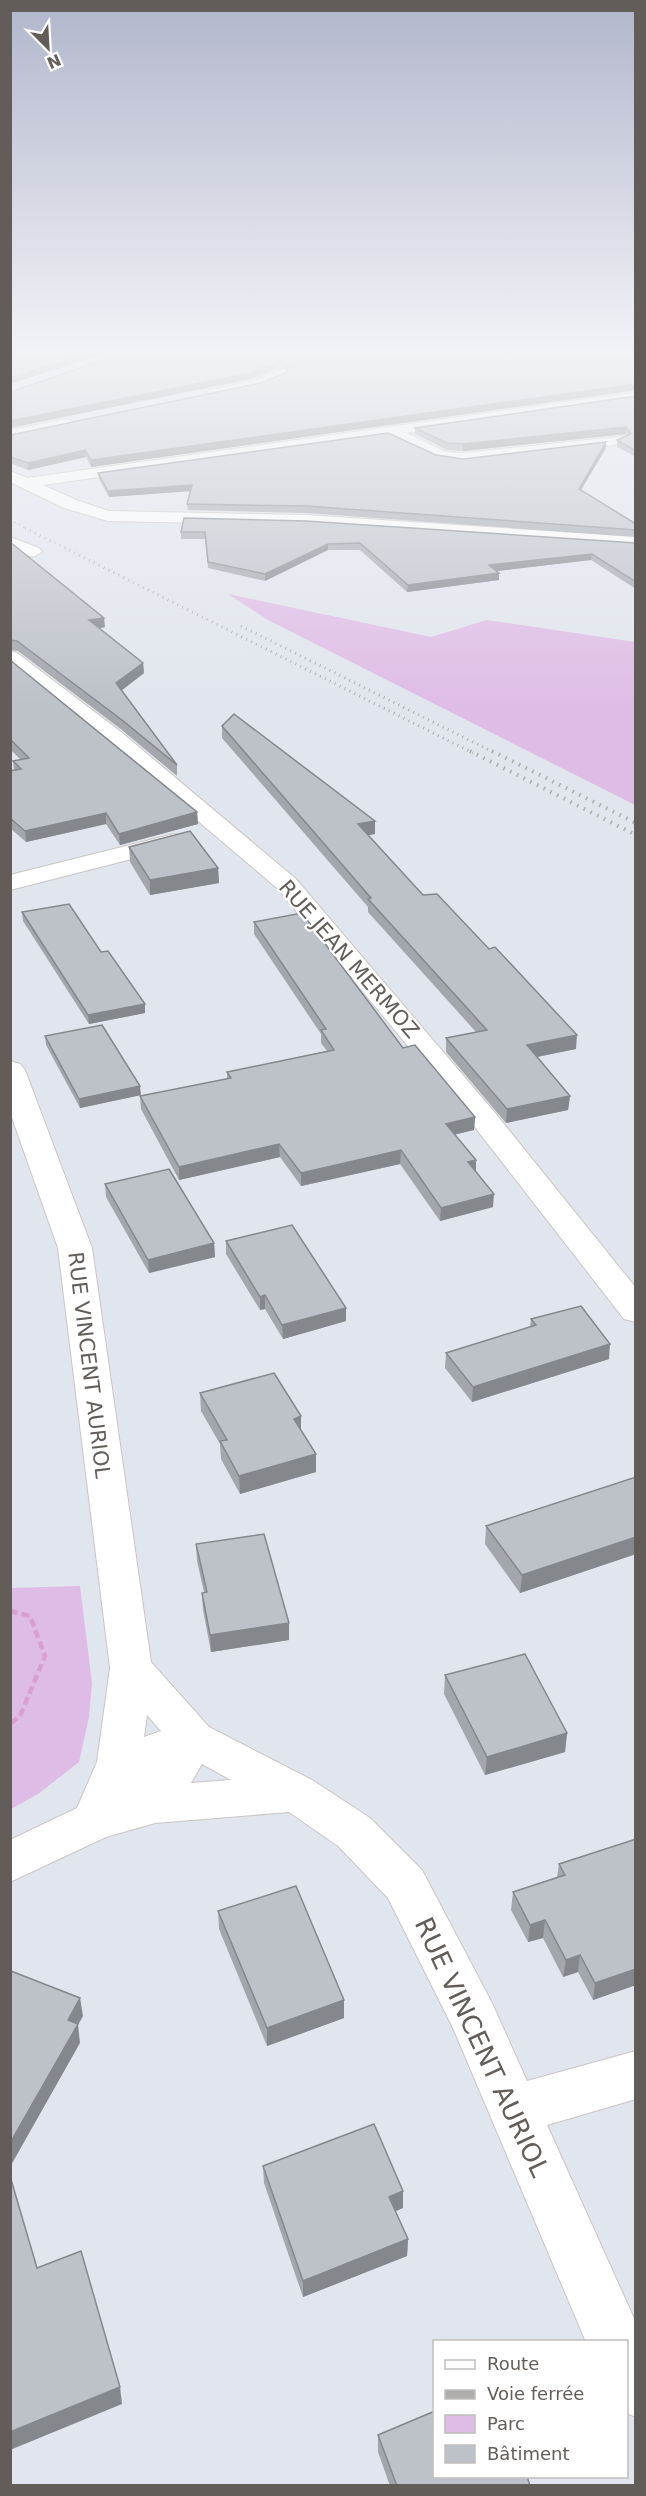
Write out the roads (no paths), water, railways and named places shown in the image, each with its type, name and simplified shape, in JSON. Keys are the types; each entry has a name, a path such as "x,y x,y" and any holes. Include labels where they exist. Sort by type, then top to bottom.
{"street":[{"path":"18,480 90,470"},
{"path":"18,480 70,504 108,516 306,520 636,542"},
{"path":"10,542 33,552"},
{"name":"RUE JEAN MERMOZ","path":"10,657 113,737 287,884 485,1120 636,1311"},
{"path":"10,883 222,828"},
{"name":"RUE VINCENT AURIOL","path":"10,1070 75,1248 106,1495 131,1668 119,1762 94,1821"},
{"name":"RUE VINCENT AURIOL","path":"131,1668 194,1739 296,1793 354,1832 405,1884 474,2019 614,2340"},
{"path":"154,1804 119,1762 194,1739"},
{"path":"154,1804 194,1739"},
{"path":"10,1862 94,1821 154,1804 296,1793"},
{"path":"513,2110 636,2075"},
{"path":"628,2370 636,2388"}],"railway":[{"path":"10,520 28,529"},
{"path":"25,528 473,753"},
{"path":"241,626 495,753"},
{"path":"470,751 636,835"},
{"path":"492,751 636,823"}]}
